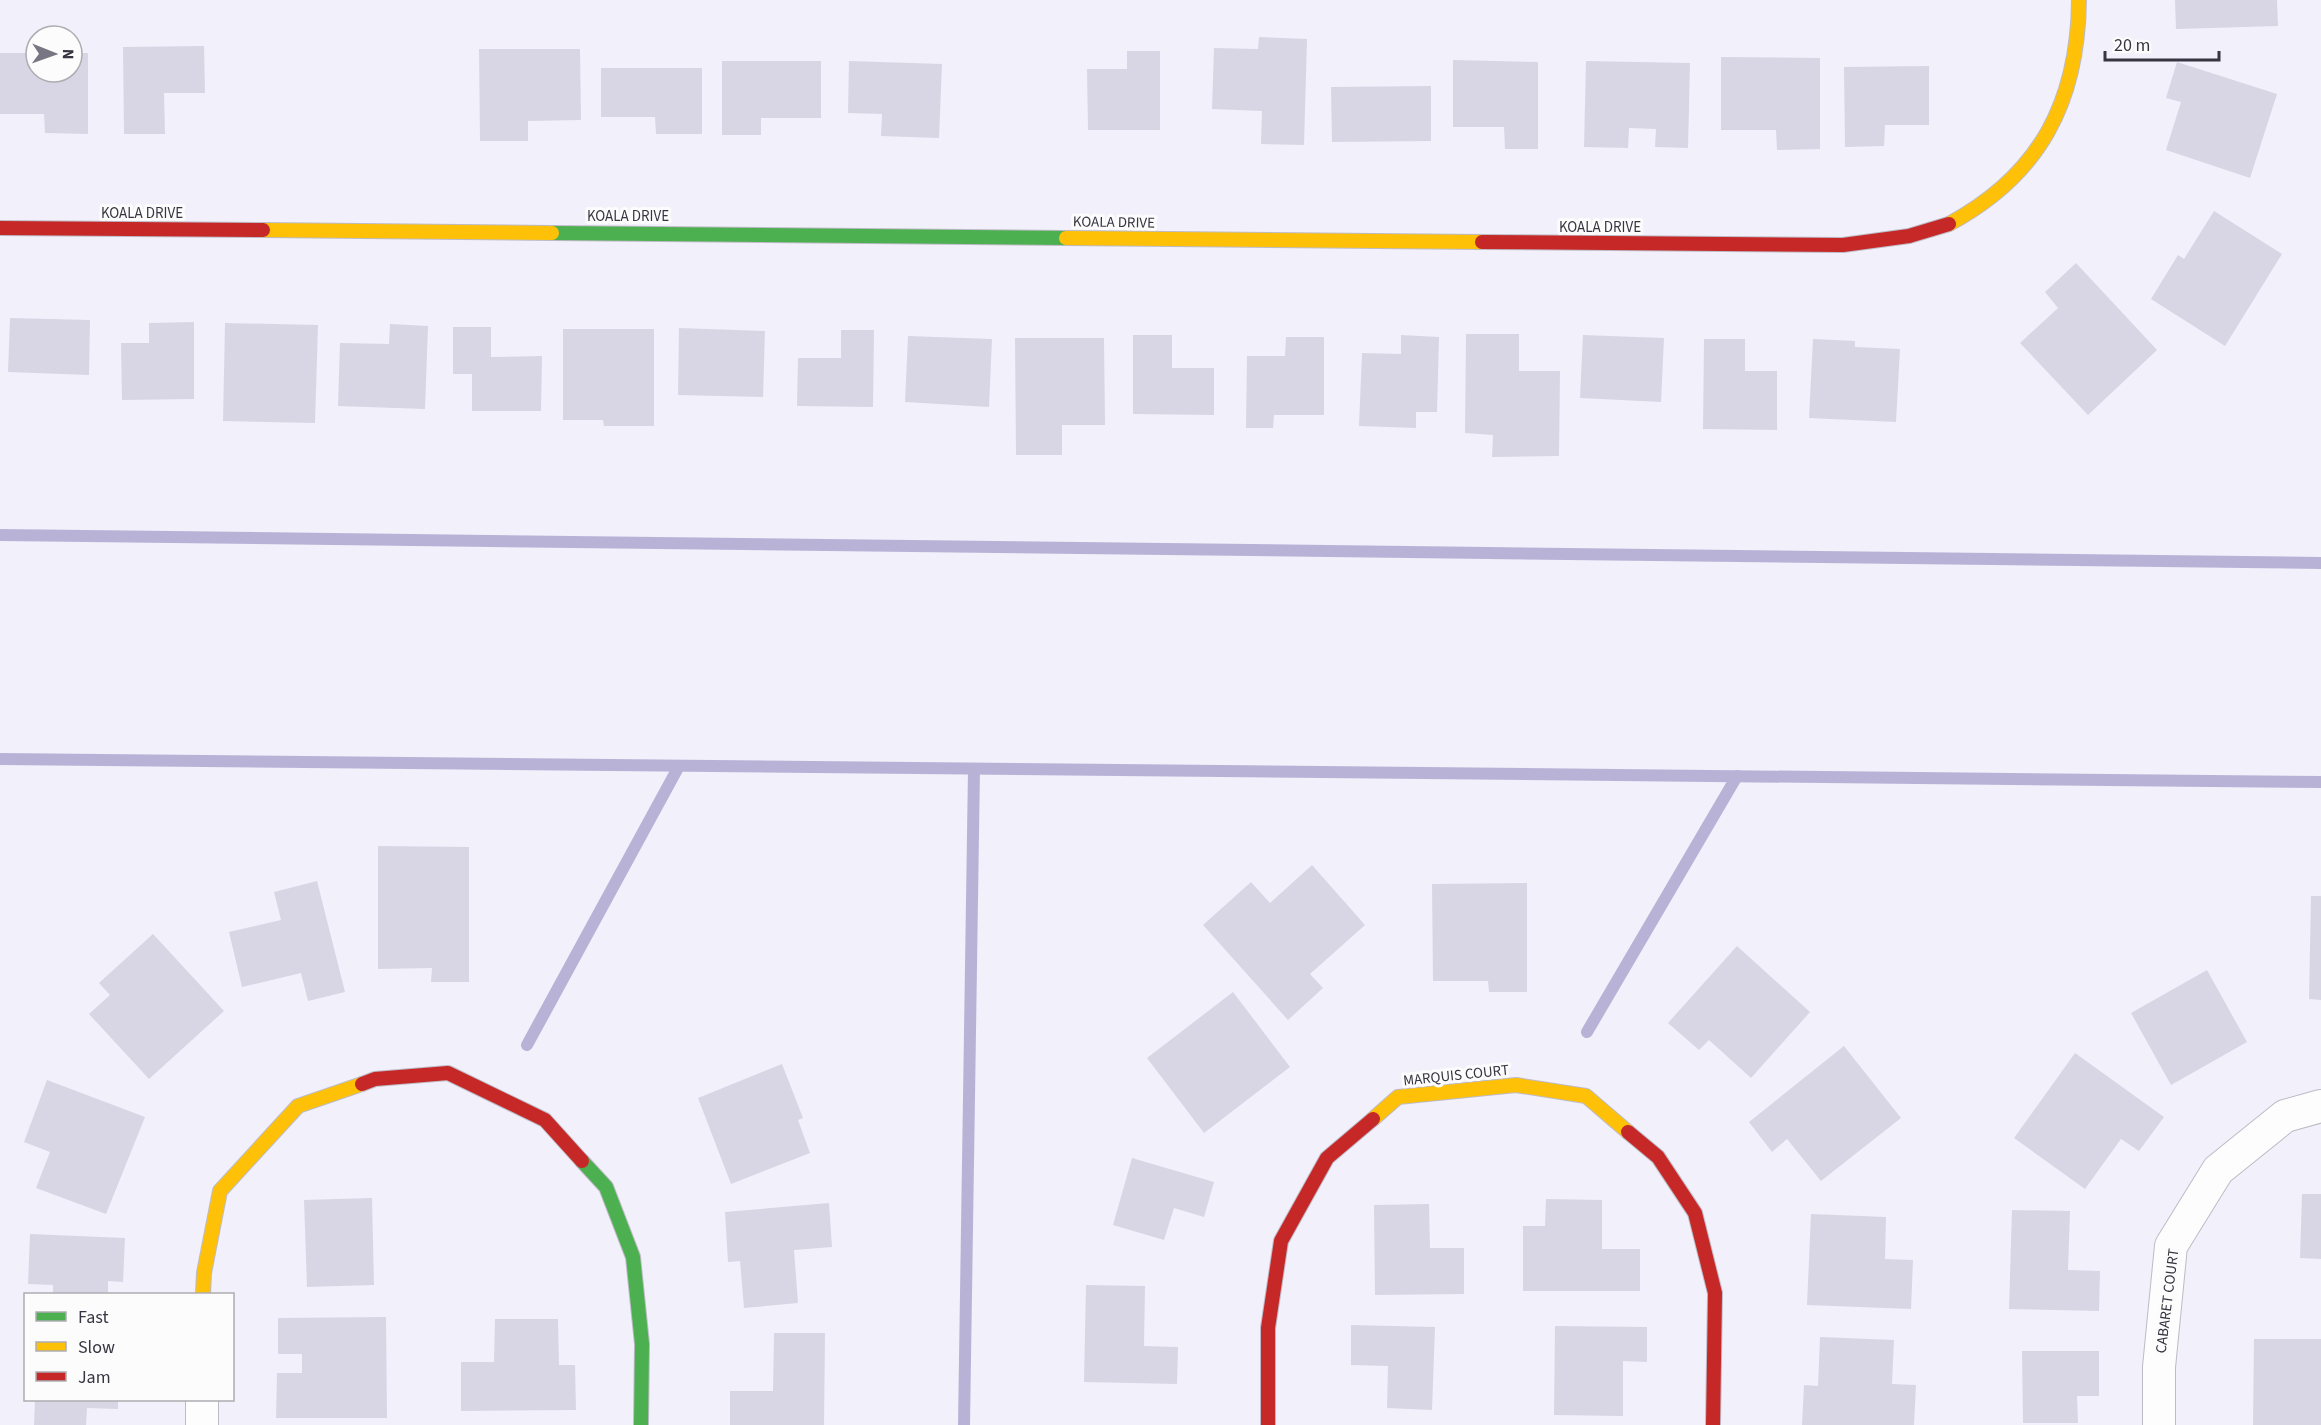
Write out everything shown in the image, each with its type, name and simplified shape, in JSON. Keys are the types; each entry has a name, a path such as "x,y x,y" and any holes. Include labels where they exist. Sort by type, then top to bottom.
{"street":[{"name":"KOALA DRIVE","path":"0,228 1843,245 1900,238 1945,225 1977,208 2006,186 2031,160 2051,130 2067,97 2077,62 2080,26 2079,0"},
{"path":"204,1293 204,1273 220,1191 298,1106 375,1079 448,1073 545,1120 606,1187 633,1257 642,1344 641,1425"},
{"name":"MARQUIS COURT","path":"1268,1425 1268,1328 1281,1241 1327,1158 1398,1097 1516,1085 1586,1096 1658,1157 1695,1213 1715,1293 1713,1425"},
{"name":"CABARET COURT","path":"2159,1425 2159,1367 2171,1246 2218,1170 2285,1116 2321,1106"},
{"path":"202,1401 202,1425"}],"building":[{"path":"2175,0 2277,0 2278,26 2176,29"},
{"path":"1259,37 1307,39 1304,145 1261,144 1262,111 1212,109 1214,48 1258,49"},
{"path":"204,46 205,93 164,93 165,134 124,134 123,47"},
{"path":"479,49 580,49 581,120 528,121 528,141 480,141"},
{"path":"1127,51 1160,51 1160,130 1088,130 1087,69 1127,69"},
{"path":"0,53 24,53 24,84 84,84 84,53 88,53 88,134 45,133 44,114 0,114"},
{"path":"1721,57 1820,58 1820,149 1777,150 1776,130 1721,130"},
{"path":"1453,60 1538,62 1538,149 1505,149 1504,127 1453,127"},
{"path":"722,61 821,61 821,118 761,118 761,135 722,135"},
{"path":"849,61 942,64 939,138 881,136 882,114 848,113"},
{"path":"1586,61 1690,63 1688,148 1655,147 1656,129 1629,128 1628,148 1584,147"},
{"path":"2177,62 2277,94 2250,178 2166,150 2181,102 2166,98"},
{"path":"1929,66 1929,125 1885,125 1884,146 1845,147 1844,67"},
{"path":"601,68 702,68 702,134 656,134 655,117 601,117"},
{"path":"1431,86 1431,141 1332,142 1331,87"},
{"path":"2214,211 2282,254 2225,346 2151,299 2178,255 2184,259"},
{"path":"2076,263 2157,350 2088,415 2020,343 2058,308 2045,292"},
{"path":"10,318 90,320 89,375 8,372"},
{"path":"194,322 194,399 122,400 121,343 149,343 149,323"},
{"path":"225,323 318,325 315,423 223,421"},
{"path":"390,324 428,326 425,409 338,406 340,343 389,344"},
{"path":"453,327 491,327 491,357 542,356 541,411 472,411 472,374 453,374"},
{"path":"679,328 765,331 763,397 678,395"},
{"path":"563,329 654,329 654,426 604,426 603,420 563,420"},
{"path":"841,330 874,330 873,407 797,406 798,358 841,358"},
{"path":"1466,334 1519,334 1519,371 1560,371 1559,456 1492,457 1493,435 1465,433"},
{"path":"1133,335 1172,335 1172,368 1214,368 1214,415 1133,414"},
{"path":"1401,335 1439,337 1437,412 1416,412 1416,428 1359,426 1362,353 1401,354"},
{"path":"1583,335 1664,338 1661,402 1580,398"},
{"path":"908,336 992,339 989,407 905,402"},
{"path":"1286,337 1324,337 1324,415 1274,415 1273,428 1246,428 1247,356 1285,356"},
{"path":"1015,338 1104,338 1105,425 1062,425 1062,455 1016,455"},
{"path":"1704,339 1745,339 1745,371 1777,371 1777,430 1703,429"},
{"path":"1813,339 1855,341 1855,347 1900,349 1896,422 1809,418"},
{"path":"378,846 469,847 469,982 431,982 432,968 378,969"},
{"path":"1312,865 1365,925 1310,974 1323,988 1288,1020 1203,925 1251,882 1270,903"},
{"path":"317,881 345,992 308,1001 301,973 242,987 229,932 281,920 274,892"},
{"path":"1527,883 1527,992 1489,992 1488,981 1433,981 1432,884"},
{"path":"2311,896 2321,896 2321,1000 2309,999"},
{"path":"153,934 224,1011 149,1079 89,1014 110,995 99,983"},
{"path":"1737,946 1810,1012 1751,1078 1709,1040 1699,1050 1668,1023"},
{"path":"2207,970 2247,1042 2171,1085 2131,1013"},
{"path":"1233,992 1290,1067 1204,1133 1147,1058"},
{"path":"1844,1046 1901,1118 1821,1181 1787,1139 1772,1152 1749,1122"},
{"path":"2075,1053 2164,1117 2139,1151 2121,1139 2085,1189 2014,1138"},
{"path":"782,1064 803,1118 798,1120 810,1153 731,1184 698,1098"},
{"path":"47,1080 145,1117 106,1214 36,1188 50,1152 24,1142"},
{"path":"1132,1158 1214,1182 1204,1217 1174,1208 1164,1240 1113,1225"},
{"path":"2302,1194 2321,1194 2321,1259 2300,1258"},
{"path":"372,1198 374,1285 307,1287 304,1200"},
{"path":"1546,1199 1602,1200 1602,1249 1640,1249 1640,1291 1523,1291 1523,1226 1545,1226"},
{"path":"829,1203 832,1247 794,1250 798,1303 744,1308 740,1261 728,1262 725,1212"},
{"path":"1429,1204 1430,1248 1464,1248 1464,1294 1375,1295 1374,1205"},
{"path":"2012,1210 2070,1211 2068,1270 2100,1271 2099,1311 2009,1309"},
{"path":"1811,1214 1886,1217 1885,1259 1913,1260 1911,1309 1807,1305"},
{"path":"30,1234 125,1238 123,1282 108,1281 108,1293 53,1293 53,1285 28,1284"},
{"path":"1086,1285 1145,1286 1144,1346 1178,1347 1177,1384 1084,1382"},
{"path":"386,1317 387,1418 276,1418 277,1373 302,1373 302,1354 278,1354 278,1318"},
{"path":"495,1319 558,1319 559,1365 575,1365 576,1410 461,1411 461,1362 494,1362"},
{"path":"1351,1325 1435,1327 1432,1410 1387,1408 1388,1366 1351,1365"},
{"path":"1555,1326 1647,1327 1647,1362 1623,1361 1623,1416 1554,1415"},
{"path":"774,1333 825,1333 824,1425 730,1425 730,1391 773,1391"},
{"path":"1820,1337 1894,1340 1892,1384 1916,1385 1914,1425 1802,1425 1804,1385 1818,1386"},
{"path":"2254,1339 2321,1339 2321,1425 2253,1425"},
{"path":"2022,1351 2099,1351 2099,1396 2077,1396 2078,1423 2023,1423"},
{"path":"35,1401 118,1401 118,1409 87,1408 86,1425 34,1425"}],"waterway":[{"path":"0,535 2321,563"},
{"path":"0,759 2321,782"},
{"path":"527,1045 679,766"},
{"path":"964,1425 974,769"},
{"path":"1587,1032 1737,776"}],"traffic: fast":[{"path":"552,233 1066,238"},
{"path":"582,1161 606,1187 633,1257 642,1344 641,1425"}],"traffic: slow":[{"path":"1949,224 1981,204 2008,183 2030,158 2048,132 2061,103 2071,71 2077,37 2079,0"},
{"path":"263,230 552,233"},
{"path":"1066,238 1482,242"},
{"path":"203,1293 204,1273 220,1191 298,1106 362,1084"},
{"path":"1373,1119 1398,1097 1516,1085 1586,1096 1628,1132"}],"traffic: jam":[{"path":"1482,242 1843,245 1909,236 1949,224"},
{"path":"0,228 263,230"},
{"path":"362,1084 375,1079 448,1073 545,1120 582,1161"},
{"path":"1268,1425 1268,1328 1281,1241 1327,1158 1373,1119"},
{"path":"1628,1132 1658,1157 1695,1213 1715,1293 1713,1425"}]}
